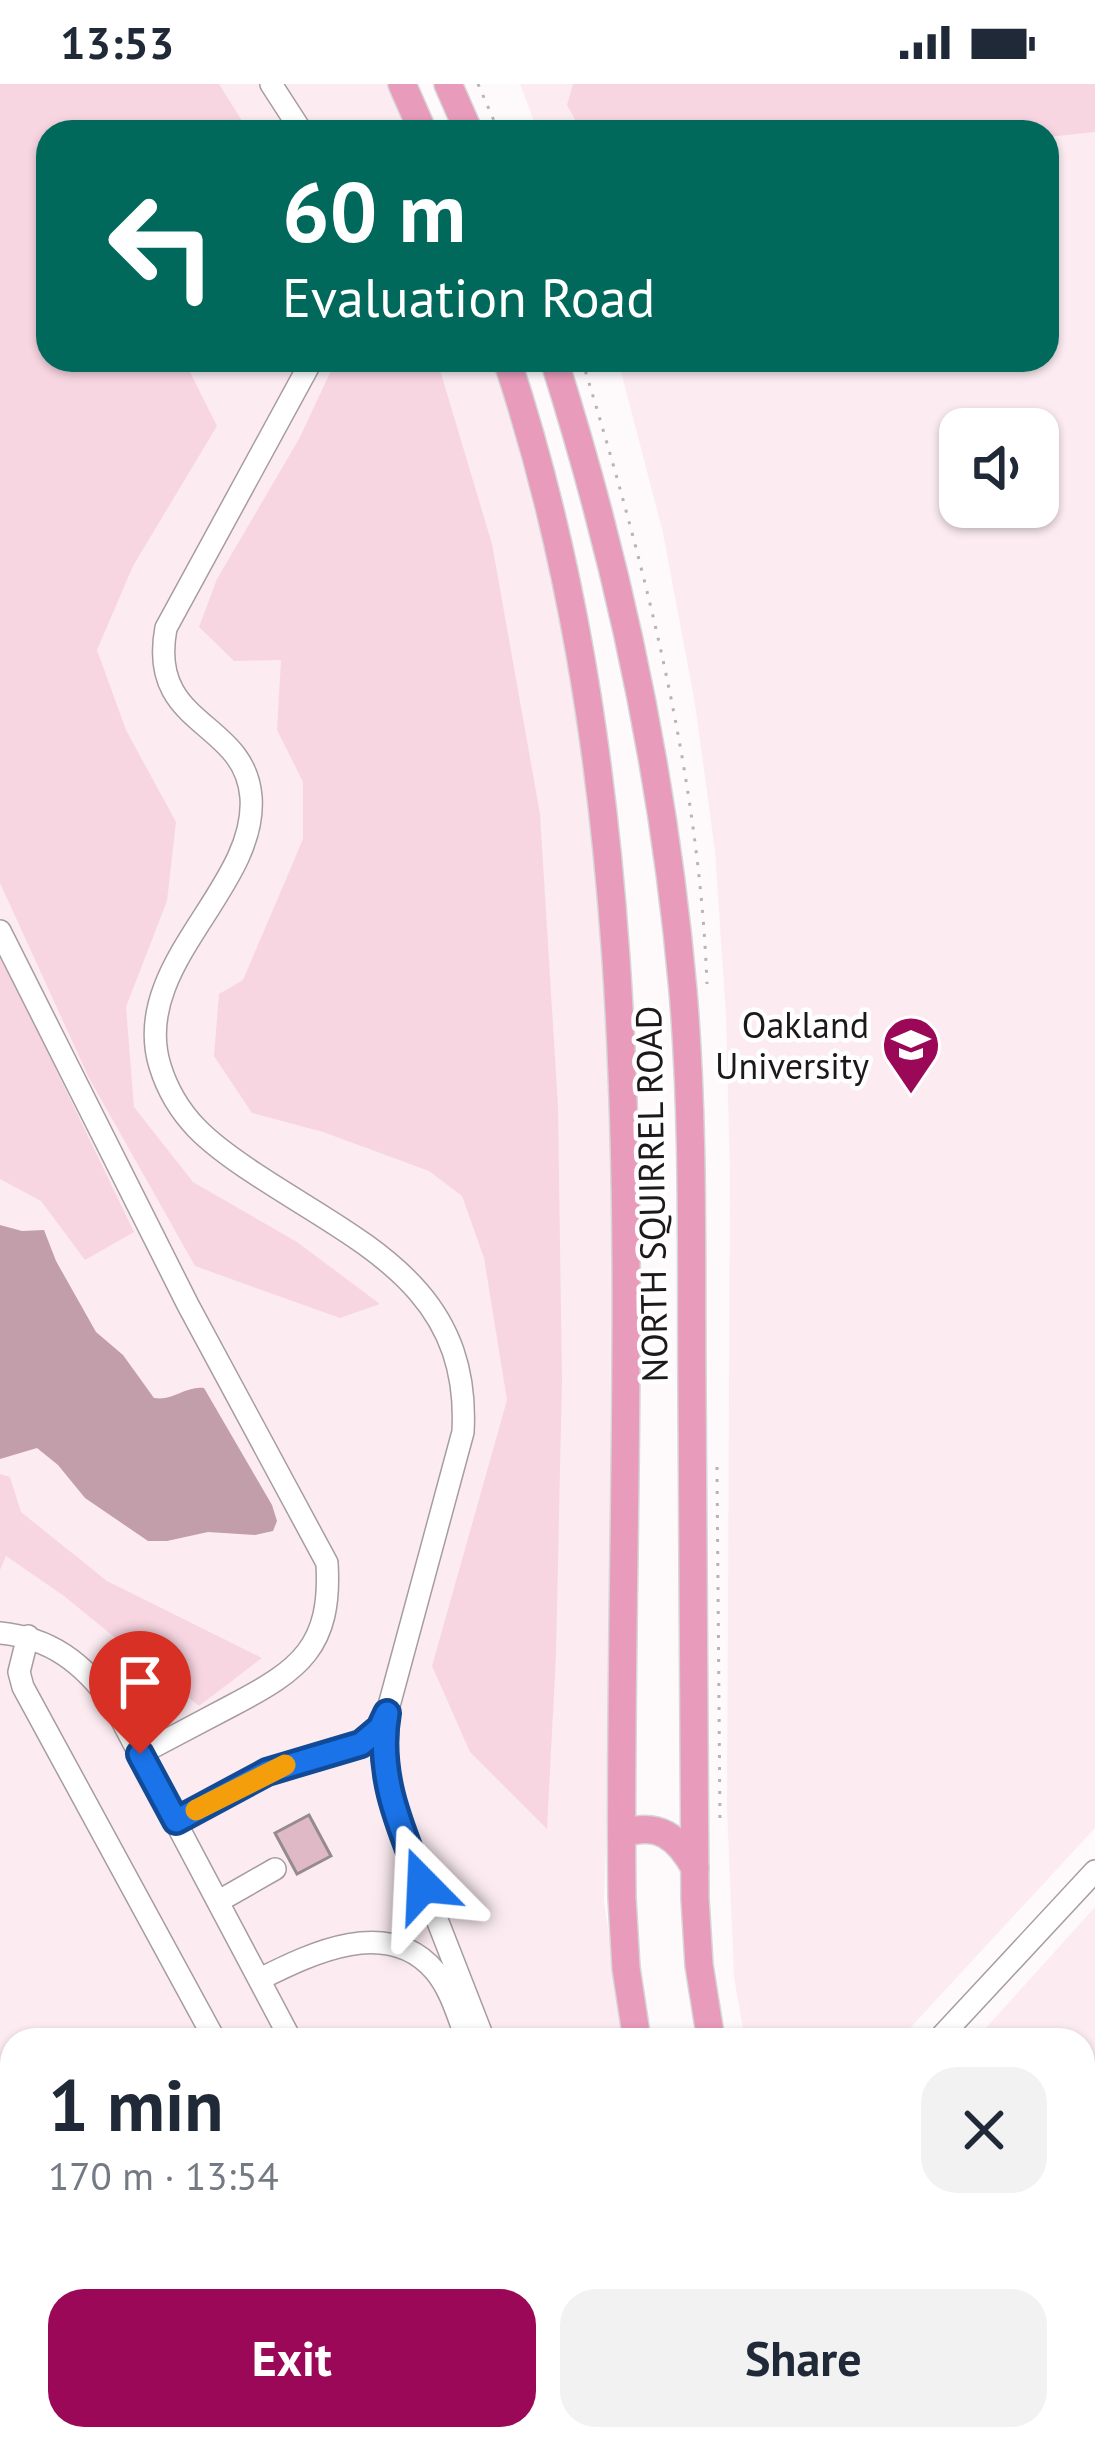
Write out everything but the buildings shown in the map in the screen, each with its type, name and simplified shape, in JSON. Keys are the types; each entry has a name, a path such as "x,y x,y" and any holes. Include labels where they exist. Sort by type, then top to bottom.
{"main road":[{"path":"402,84 418,120"},
{"path":"448,84 464,120"},
{"name":"NORTH SQUIRREL ROAD","path":"510,372 572,615 594,731 613,891 626,1113 622,1834 625,1951 635,2028"},
{"name":"NORTH SQUIRREL ROAD","path":"557,372 610,555 637,675 662,815 683,991 692,1168 695,1868 699,1966 709,2028"},
{"path":"622,1834 661,1831 680,1844 695,1868"}],"street":[{"path":"271,84 294,120"},
{"path":"305,372 166,628 164,670 172,692 182,707 232,750 251,791 252,817 240,852 170,975 156,1016 158,1060 171,1099 198,1134 394,1266 430,1302 453,1345 464,1388 463,1432 387,1713 383,1756 390,1799 479,2028"},
{"path":"0,931 188,1305 327,1563 329,1596 322,1628 286,1677 140,1754"},
{"path":"0,1633 28,1636 69,1655 94,1677 140,1754 285,2028"},
{"path":"28,1636 19,1672 23,1687 208,2028"},
{"path":"176,1821 267,1772 361,1744 380,1728 387,1713"},
{"path":"219,1901 275,1869"},
{"path":"949,2028 1095,1871"},
{"path":"260,1979 341,1944 379,1942 435,1970 462,2028"}],"path":[{"path":"478,84 494,120"}],"shaded area":[{"path":"0,84 388,84 404,120 36,120 36,372 497,372 549,566 586,768 598,868 612,1066 609,1774 604,1901 622,2028 0,2028"},
{"path":"0,84 219,84 242,120 36,120 36,372 190,372 217,426 133,566 97,650 126,730 176,822 167,901 126,1007 134,1107 193,1182 297,1242 380,1304 340,1318 195,1266 89,1078 0,883"},
{"name":"Oakland University","path":"520,84 1095,84 1095,1828 910,2028 743,2028 734,1977 727,1809 730,1174 726,1017 715,851 695,704 663,533 621,372 1059,372 1059,120 534,120"},
{"path":"573,84 1095,84 1095,132 1059,136 1059,120 575,120 567,105"},
{"path":"330,372 441,372 492,544 540,814 558,1106 562,1380 547,1829 470,1752 432,1666 507,1400 484,1258 462,1196 429,1171 323,1132 252,1113 214,1056 219,994 243,980 303,839 303,782 277,730 281,660 234,661 199,627 217,579 299,439"},
{"path":"0,953 134,1232 85,1260 41,1201 0,1179"},
{"path":"0,1225 44,1230 96,1332 123,1355 154,1398 204,1388 272,1505 277,1521 273,1531 255,1535 208,1532 148,1541 85,1498 37,1448 0,1459"},
{"path":"0,1474 10,1477 21,1512 107,1581 262,1658 199,1706 64,1596 6,1556 0,1570"},
{"path":"1095,1907 1095,2028 986,2028"}],"slow traffic":[{"path":"196,1810 285,1765"}],"place":[{"name":"Oakland University","path":"911,1096"}],"route":[{"path":"140,1754 176,1821 267,1772 361,1744 380,1728 387,1713 383,1756 390,1799 423,1885"}]}
